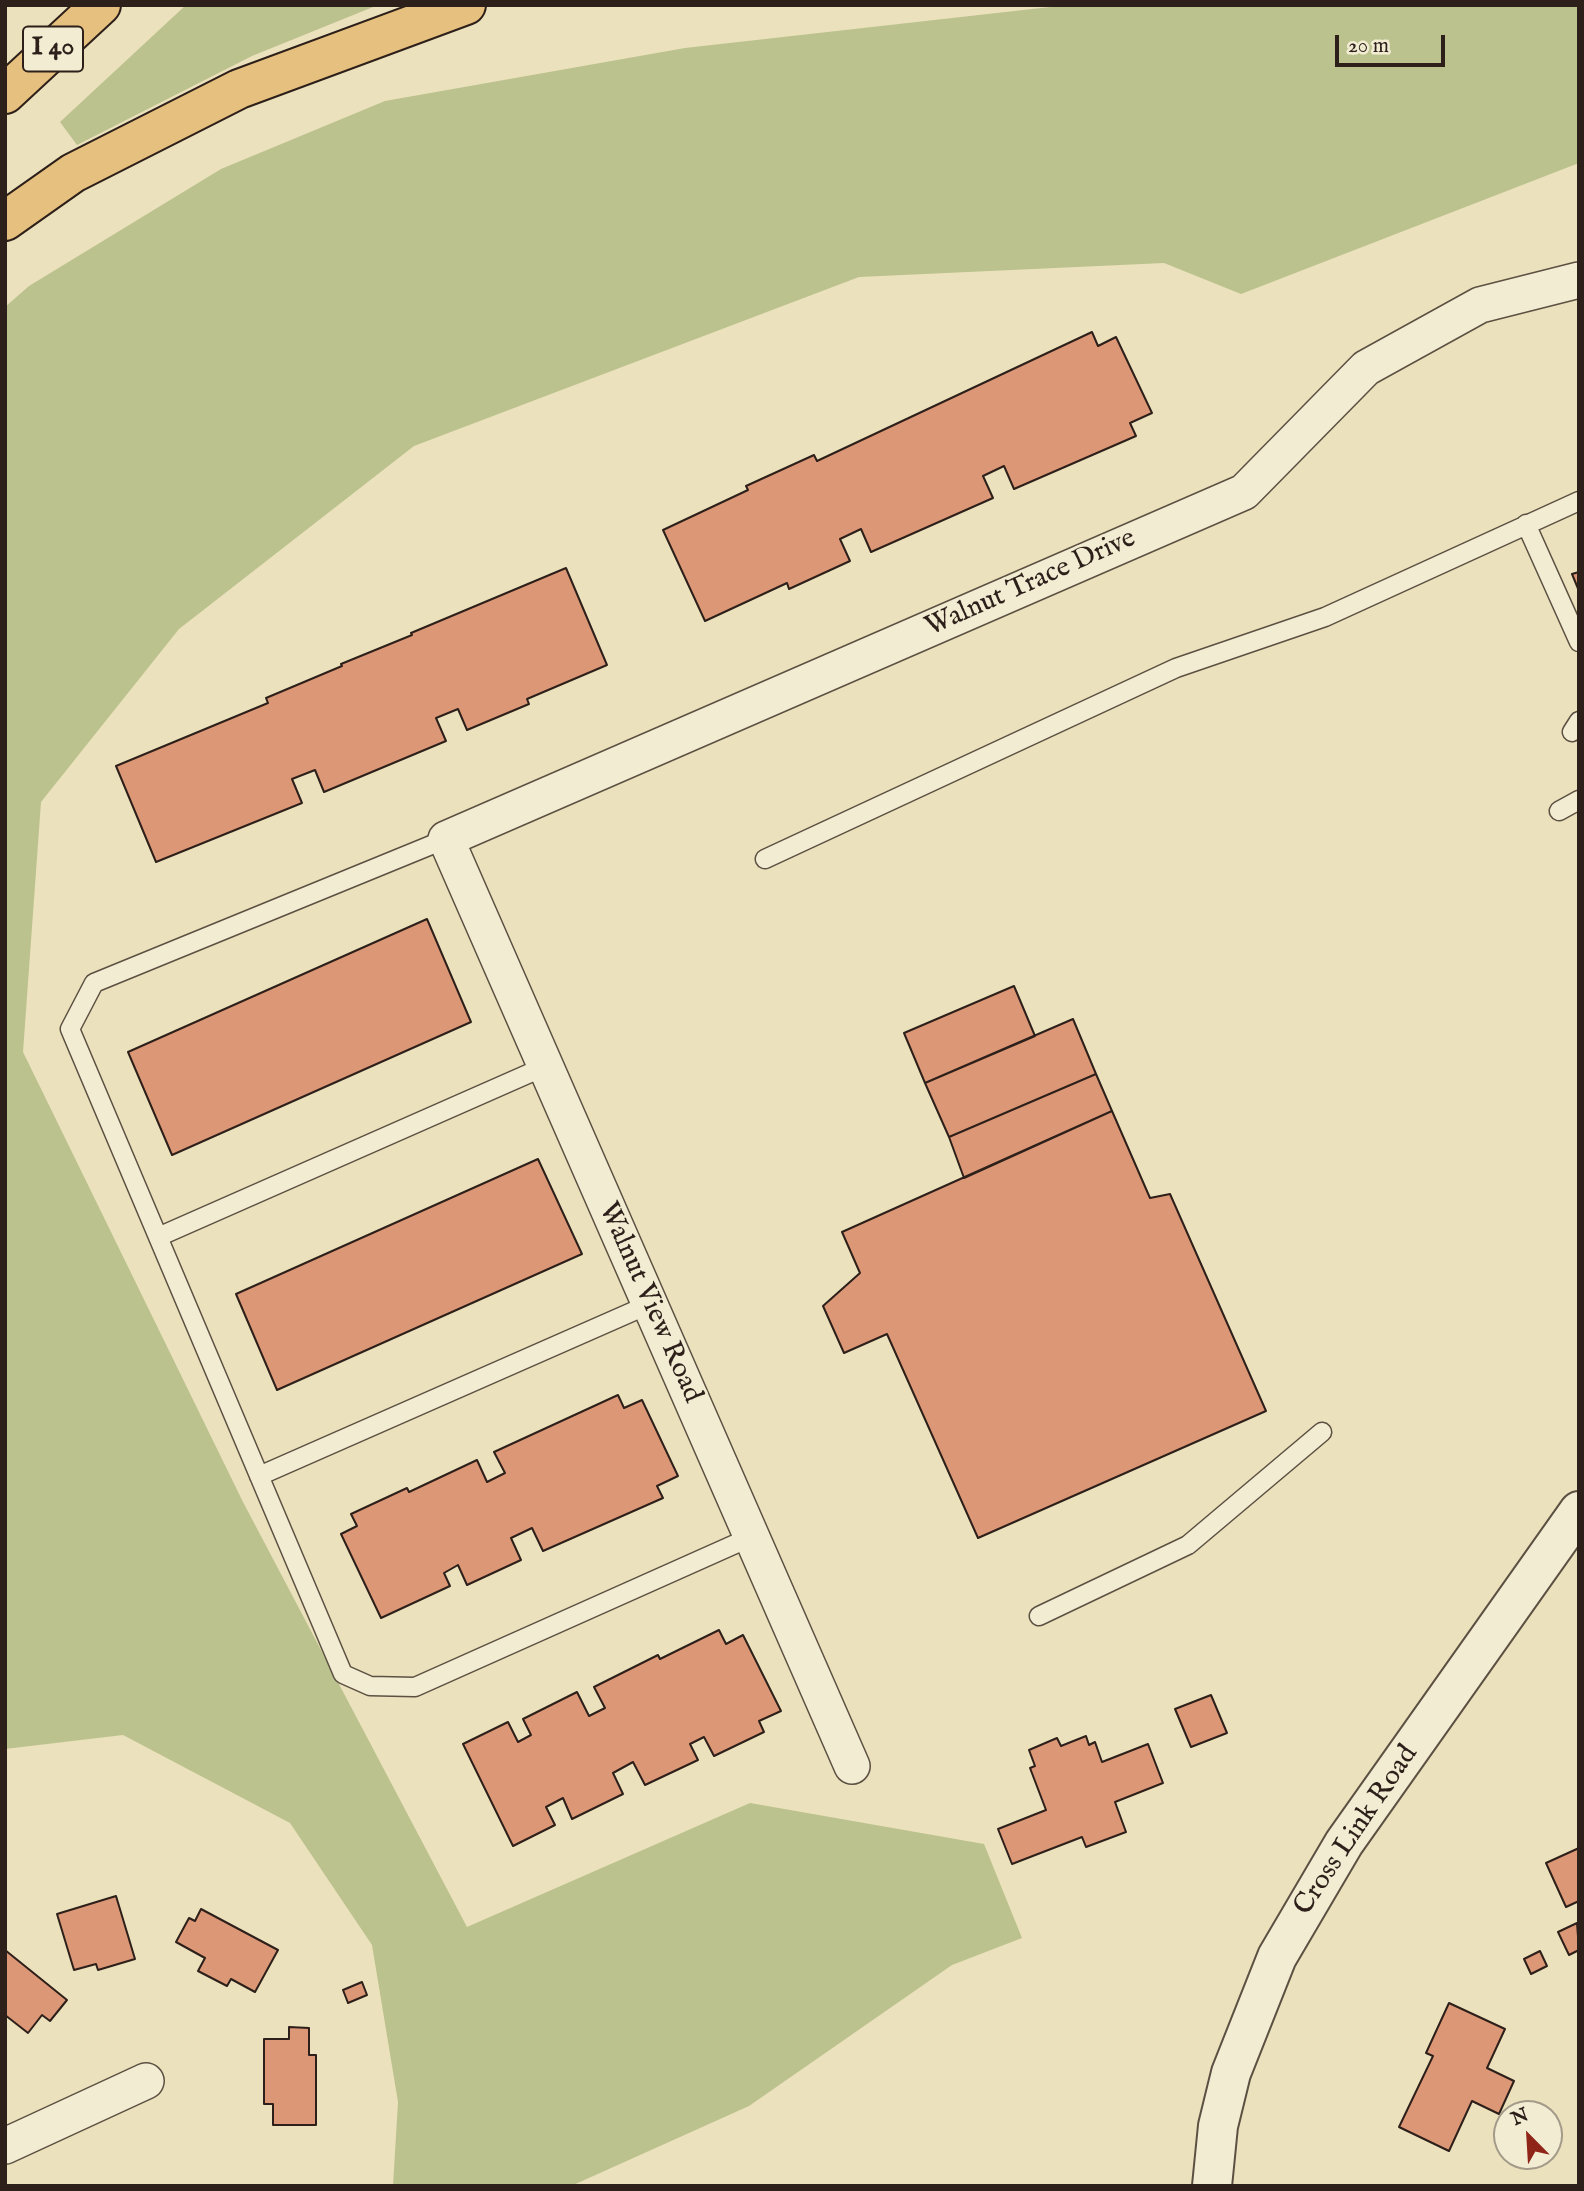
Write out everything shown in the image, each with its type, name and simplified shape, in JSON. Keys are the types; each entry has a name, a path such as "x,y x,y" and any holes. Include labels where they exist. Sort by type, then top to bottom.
{"highway":[{"name":"I 40","path":"5,94 100,5"},
{"path":"5,221 73,173 239,89 466,5"}],"street":[{"name":"Walnut Trace Drive","path":"446,839 1244,492 1366,368 1480,305 1579,280"},
{"name":"Walnut View Road","path":"446,839 852,1766"},
{"name":"Cross Link Road","path":"1212,2186 1219,2126 1231,2073 1277,1957 1344,1843 1579,1511"},
{"path":"5,2147 146,2081"}],"lane":[{"path":"765,859 1176,667 1325,617 1579,501"},
{"path":"1526,524 1579,642"},
{"path":"1559,811 1579,800"},
{"path":"446,839 94,983 70,1029 343,1674 370,1686 415,1687 751,1537"},
{"path":"158,1237 546,1066"},
{"path":"259,1476 650,1304"},
{"path":"1039,1616 1188,1545 1322,1432"}],"green space":[{"path":"186,5 378,5 252,56 77,145 60,122"},
{"path":"1068,5 1579,5 1579,163 1241,294 1164,263 859,277 414,446 179,629 41,802 23,1052 243,1502 467,1927 750,1803 984,1844 1022,1938 952,1965 749,2106 571,2186 393,2186 398,2102 372,1945 290,1823 123,1735 5,1749 5,307 29,286 221,169 385,101 685,48"}],"building":[{"path":"1092,332 1098,346 1116,337 1152,413 1130,423 1136,436 1014,489 1004,466 983,476 993,498 871,552 861,529 840,539 850,561 789,589 787,583 705,621 663,530 748,490 746,486 814,455 817,461"},
{"path":"566,568 607,665 527,699 529,704 467,730 458,709 436,718 446,741 324,792 315,770 292,779 302,803 156,862 116,766 268,703 266,698 342,666 341,664"},
{"path":"1579,572 1579,591 1572,574"},
{"path":"427,919 471,1022 172,1155 128,1052"},
{"path":"1014,986 1035,1036 925,1083 904,1033"},
{"path":"1073,1019 1096,1074 949,1137 925,1083"},
{"path":"1096,1074 1112,1111 964,1178 949,1137"},
{"path":"1112,1111 1150,1198 1170,1194 1266,1411 978,1538 887,1334 844,1353 823,1306 860,1273 842,1232"},
{"path":"538,1159 582,1254 277,1390 236,1294"},
{"path":"618,1395 624,1408 642,1400 678,1476 657,1486 663,1498 543,1551 532,1528 511,1538 521,1560 467,1585 458,1565 444,1573 450,1586 381,1618 341,1534 357,1526 351,1514 407,1488 409,1492 477,1460 487,1482 505,1473 494,1452"},
{"path":"719,1630 726,1644 743,1635 781,1711 759,1721 764,1732 714,1756 704,1737 690,1744 698,1760 645,1785 633,1762 613,1773 623,1794 572,1819 563,1798 546,1807 555,1825 513,1846 463,1744 508,1722 518,1742 531,1735 523,1719 577,1692 589,1716 605,1708 594,1687 658,1655 660,1659"},
{"path":"1211,1695 1227,1733 1191,1747 1175,1709"},
{"path":"1086,1736 1089,1745 1095,1742 1102,1762 1148,1744 1163,1783 1115,1802 1126,1832 1086,1847 1082,1837 1012,1864 998,1829 1046,1810 1030,1768 1035,1766 1029,1750 1057,1738 1061,1746"},
{"path":"1579,1848 1579,1901 1566,1907 1546,1863"},
{"path":"116,1896 135,1959 98,1970 96,1964 74,1970 57,1914"},
{"path":"201,1909 278,1950 255,1992 231,1979 227,1986 198,1971 205,1958 176,1942 189,1918 195,1921"},
{"path":"1577,1923 1579,1950 1569,1955 1558,1932"},
{"path":"5,1950 67,2000 50,2021 42,2015 28,2033 5,2015"},
{"path":"1540,1951 1547,1966 1531,1974 1524,1959"},
{"path":"362,1982 367,1995 348,2003 343,1990"},
{"path":"1449,2003 1505,2029 1487,2068 1514,2081 1505,2100 1493,2100 1493,2111 1472,2101 1449,2151 1399,2127 1433,2056 1426,2053"},
{"path":"289,2027 309,2028 309,2055 316,2055 316,2125 273,2125 273,2104 264,2104 264,2039 289,2039"}]}
